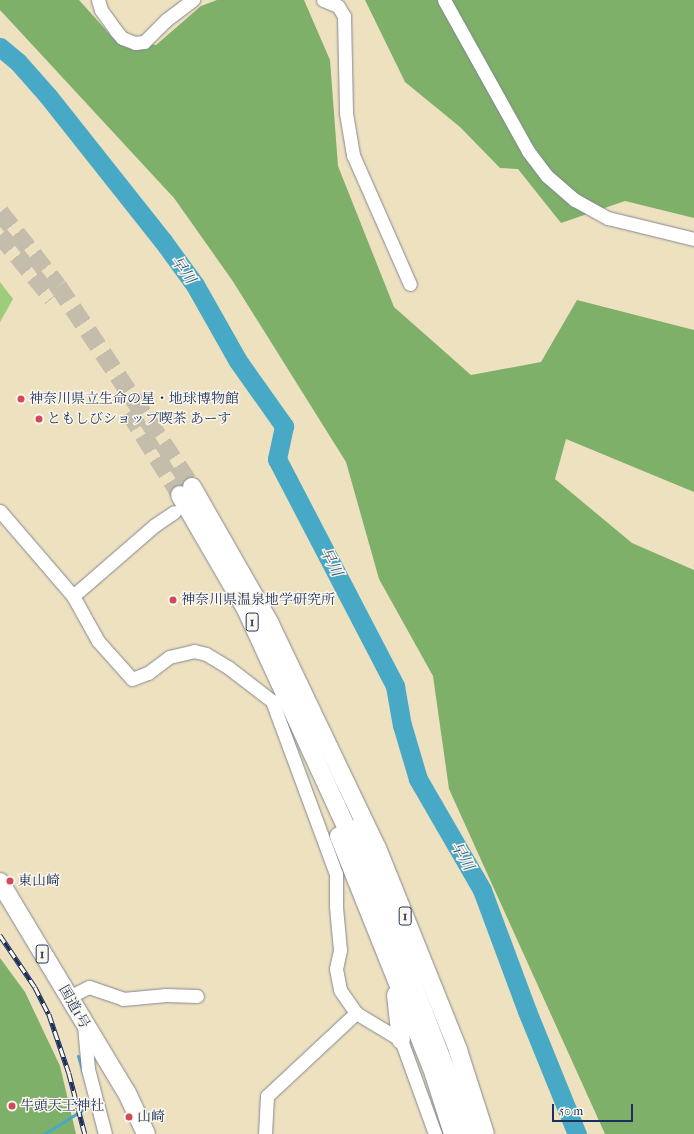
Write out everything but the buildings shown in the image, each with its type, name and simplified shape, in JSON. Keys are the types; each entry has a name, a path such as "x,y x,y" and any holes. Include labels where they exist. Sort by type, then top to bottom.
{"highway":[{"name":"1","path":"373,881 346,830 245,607 186,491 270,624 377,848 458,1050 485,1134"},
{"name":"1","path":"309,705 357,827 373,881 456,1096 468,1134"},
{"name":"1","path":"312,756 345,852 434,1074 453,1134"},
{"name":"国道1号","path":"0,882 69,997 84,1026 127,1093 146,1134"},
{"name":"1","path":"392,972 401,1040"}],"street":[{"path":"98,0 101,10 122,38 135,43 144,42 166,20 193,0"},
{"path":"323,0 338,6 344,16 346,113 353,155 410,284"},
{"path":"444,0 528,151 547,176 575,200 608,218 694,239"},
{"path":"0,511 73,596 98,641 132,679 148,672 169,658 194,651 206,654 229,668 272,701 336,874 336,907 340,950 336,969 340,990 356,1013 401,1040 435,1134"},
{"path":"73,596 143,535 174,512"},
{"path":"69,997 89,987 122,999 166,995 197,996"},
{"path":"265,1134 267,1096 356,1013"},
{"path":"84,1026 88,1069 105,1134"}],"green space":[{"path":"0,0 79,0 114,39 156,45 201,6 217,0 304,0 330,60 338,166 394,307 471,375 541,362 577,300 694,330 694,492 566,439 555,479 632,543 694,570 694,1134 605,1134 449,789 433,676 379,579 346,462 232,280 174,198 0,10"},
{"path":"365,0 694,0 694,218 625,201 561,223 518,169 500,168 460,127 405,82"},
{"path":"0,282 13,299 0,322"},
{"path":"0,958 25,992 60,1066 76,1134 0,1134"}],"waterway":[{"name":"早川","path":"0,47 18,62 48,96 163,241 195,285 238,361 284,426 277,459 395,686 402,725 418,779 482,890 527,1011 577,1134"},
{"path":"78,1056 83,1072"},
{"path":"44,1134 92,1104"}],"tunnel":[{"path":"0,212 58,286 192,487"},
{"path":"0,235 52,298"},
{"path":"129,412 180,495"}],"railway":[{"path":"0,935 35,987 49,1014 69,1073 85,1134"}],"place":[{"name":"神奈川県立生命の星・地球博物館","path":"21,399"},
{"name":"ともしびショップ喫茶 あーす","path":"39,419"},
{"name":"神奈川県温泉地学研究所","path":"173,600"},
{"name":"東山崎","path":"10,881"},
{"name":"牛頭天王神社","path":"12,1106"},
{"name":"山崎","path":"129,1117"}]}
